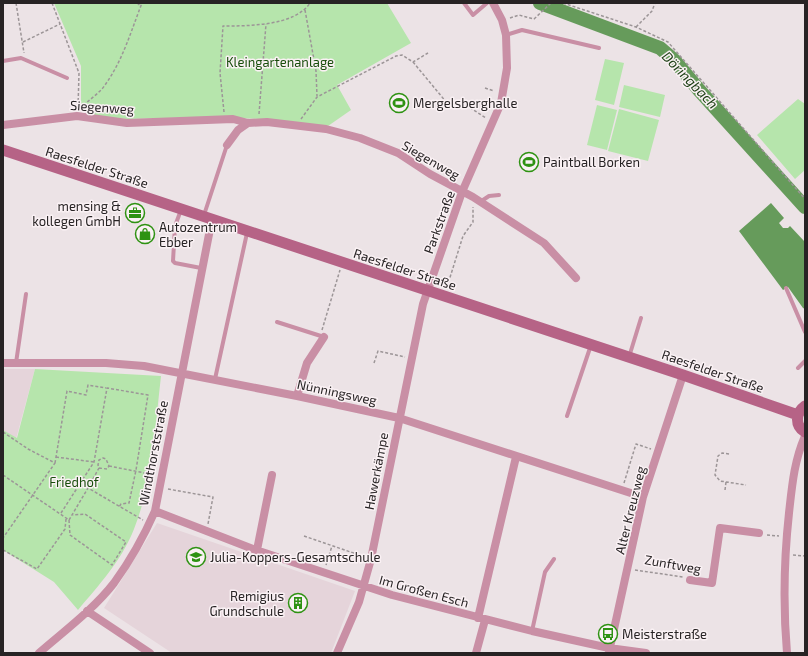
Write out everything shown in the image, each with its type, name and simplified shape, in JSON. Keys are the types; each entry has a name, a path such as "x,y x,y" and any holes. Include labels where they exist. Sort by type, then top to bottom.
{"main road":[{"name":"Raesfelder Straße","path":"3,150 591,345 801,411"},
{"path":"801,411 799,427 805,432"}],"street":[{"name":"Parkstraße","path":"427,291 462,192 501,103 507,68 506,35 502,20 493,3"},
{"name":"Siegenweg","path":"3,124 77,116 127,123 225,119 248,123 258,122 300,125 343,133 398,153 476,199 544,244 576,278"},
{"path":"227,145 238,130 248,123"},
{"name":"Windthorststraße","path":"39,653 87,611 113,584 134,553 155,511 201,268 207,217"},
{"name":"Hawerkämpe","path":"337,653 364,586 371,559 411,358 427,291"},
{"path":"297,396 307,363 324,337"},
{"name":"Nünningsweg","path":"3,363 106,363 181,372 297,396 399,418 643,497"},
{"name":"Alter Kreuzweg","path":"609,650 643,497 683,375"},
{"path":"787,653 784,602 785,554 794,472 805,436"},
{"path":"476,653 481,619 516,457"},
{"path":"257,550 272,475"},
{"name":"Im Großen Esch","path":"155,511 257,550 364,586 481,619 609,650"},
{"name":"Zunftweg","path":"690,580 712,583 720,528 758,533"},
{"path":"87,611 150,653"},
{"path":"609,650 646,653"}],"lane":[{"path":"464,3 473,15 488,3"},
{"path":"506,35 522,30 599,48"},
{"path":"3,61 21,58 67,78"},
{"path":"207,217 227,145"},
{"path":"476,199 489,196 499,196"},
{"path":"181,209 175,226 174,261 175,263 201,268"},
{"path":"215,379 248,231"},
{"path":"786,288 805,332"},
{"path":"16,363 26,294"},
{"path":"628,357 641,318"},
{"path":"277,322 324,337"},
{"path":"567,416 591,345"},
{"path":"798,368 805,361"},
{"path":"532,631 545,572 554,559"}],"path":[{"path":"16,3 25,56"},
{"path":"52,3 79,73 77,116"},
{"path":"137,3 141,6"},
{"path":"77,116 81,108 104,87 115,71 142,3"},
{"path":"225,119 220,73 223,26 266,24 305,10 310,3"},
{"path":"502,20 519,15 534,19 551,3"},
{"path":"563,3 636,28 668,42 805,199"},
{"path":"636,28 652,11 656,3"},
{"path":"305,10 316,71 317,97"},
{"path":"23,42 60,24"},
{"path":"258,122 266,24"},
{"path":"413,62 428,53"},
{"path":"300,125 301,119 317,97 396,56 402,55 413,62 447,104 462,102 488,119 486,123"},
{"path":"485,88 497,92"},
{"path":"462,102 463,98"},
{"path":"444,296 463,236 473,222 476,199"},
{"path":"324,337 322,328 343,263"},
{"path":"374,363 378,351 411,358"},
{"path":"3,538 55,463 67,391 86,395 88,385 148,395 129,503 119,507"},
{"path":"61,513 94,462 107,388"},
{"path":"3,432 28,449 55,463"},
{"path":"621,490 636,444 658,451"},
{"path":"730,454 722,453 718,456 715,475 720,481 746,484"},
{"path":"56,457 94,462 98,462 103,458 106,459 109,466"},
{"path":"68,520 100,468 98,462"},
{"path":"100,468 107,469 109,466 136,470 150,474"},
{"path":"3,475 61,513 68,520 70,535 112,565 126,542 84,514 72,515"},
{"path":"725,490 726,482"},
{"path":"160,487 213,497 206,531"},
{"path":"88,488 119,507 150,523"},
{"path":"3,550 37,569 65,529 66,518"},
{"path":"758,533 787,538"},
{"path":"304,536 371,559"},
{"path":"324,572 332,546"},
{"path":"785,554 805,556"},
{"name":"Zunftweg","path":"628,568 687,577 690,580"}],"shaded area":[{"path":"771,203 784,218 779,223 783,228 788,228 790,226 805,242 805,309 788,287 783,290 739,231"},
{"path":"3,369 35,369 16,439 3,430"},
{"name":"Julia-Koppers-Gesamtschule","path":"157,523 355,591 331,653 172,653 104,608"}],"green space":[{"name":"Kleingartenanlage","path":"54,3 387,3 411,43 337,85 351,110 328,126 260,119 211,117 126,119 88,116 88,110 81,106 81,66"},
{"path":"605,59 624,63 614,105 595,100"},
{"path":"624,85 665,95 660,117 619,107"},
{"path":"798,99 805,104 805,170 795,179 757,135"},
{"path":"597,105 617,110 607,150 587,145"},
{"path":"619,109 659,120 648,161 608,151"},
{"name":"Friedhof","path":"35,369 161,376 149,473 134,529 117,562 78,610 54,582 3,550 3,430 17,438"}],"waterway":[{"name":"Döringbach","path":"540,3 660,48 674,60 699,90 805,207"}],"place":[{"name":"Mergelsberghalle","path":"399,103"},
{"name":"Paintball Borken","path":"529,162"},
{"name":"mensing & kollegen GmbH","path":"135,213"},
{"name":"Autozentrum Ebber","path":"145,234"},
{"name":"Julia-Koppers-Gesamtschule","path":"196,557"},
{"name":"Remigius Grundschule","path":"298,603"},
{"name":"Meisterstraße","path":"608,634"}]}
